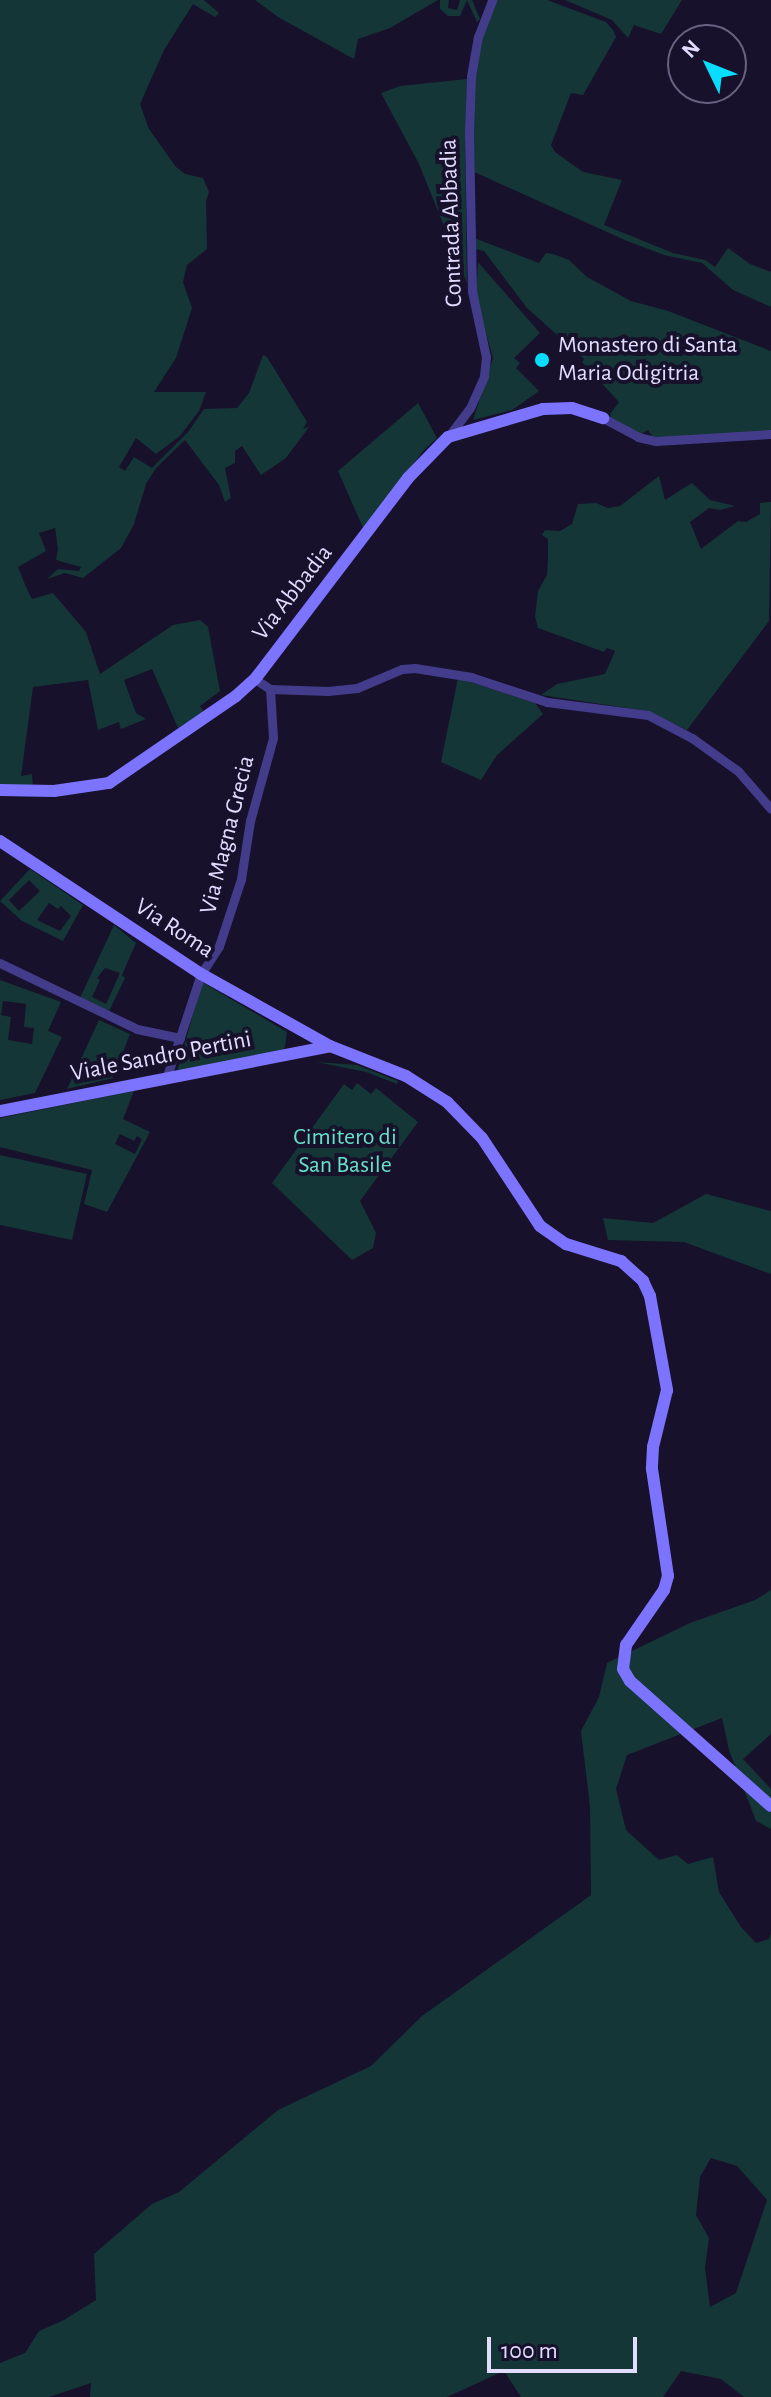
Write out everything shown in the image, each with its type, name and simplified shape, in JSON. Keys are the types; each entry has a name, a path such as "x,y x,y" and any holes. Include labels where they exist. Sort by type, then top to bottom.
{"street":[{"name":"Contrada Abbadia","path":"448,437 470,408 484,376 486,357 472,291 469,131 471,76 478,37 492,0"},
{"name":"Via Abbadia","path":"0,790 67,790 109,783 255,679 408,478 448,437 543,409 572,408 603,418"},
{"path":"603,418 638,437 656,441 771,434"},
{"path":"255,679 270,689 357,688 402,669 415,668 471,677 547,702 648,715 692,738 738,771 771,809"},
{"name":"Via Magna Grecia","path":"167,1076 201,974 219,946 241,879 250,821 273,738 270,689"},
{"name":"Via Roma","path":"0,841 201,974 330,1046 406,1076 447,1102 482,1138 540,1226 566,1244 632,1267 650,1296 667,1390 653,1447 652,1469 668,1576 664,1590 626,1645 623,1669 630,1681 771,1806"},
{"path":"0,963 137,1029 180,1038"},
{"name":"Viale Sandro Pertini","path":"0,1111 167,1076 305,1054 330,1046"}],"green space":[{"path":"0,0 204,0 219,13 215,17 193,4 164,50 140,104 149,129 176,167 185,174 203,178 209,192 206,201 207,249 187,265 183,282 192,308 176,358 154,392 206,392 199,411 180,436 156,454 136,438 119,467 125,471 134,457 152,468 188,432 204,409 237,408 249,393 263,355 307,422 303,429 309,427 286,458 261,475 242,446 235,451 235,463 225,468 231,498 225,502 219,485 185,440 156,468 146,484 134,524 121,548 83,578 65,573 47,579 58,569 79,571 81,567 56,560 55,528 39,533 46,551 18,567 26,587 32,599 53,593 86,632 100,674 173,625 200,620 208,627 220,691 200,706 204,712 178,728 152,669 124,680 136,713 146,719 121,729 119,722 98,730 88,680 33,687 21,776 32,774 33,787 0,787"},
{"path":"255,0 438,0 390,28 358,39 354,59 278,17"},
{"path":"440,0 449,0 448,8 457,10 460,0 467,0 460,16 448,16 440,9"},
{"path":"467,0 472,0 480,19 477,22"},
{"path":"496,0 547,0 606,22 613,30 616,37 583,95 571,93 551,145 555,152 583,172 622,180 604,225 673,253 705,260 715,267 728,248 750,264 771,272 771,307 733,290 702,263 664,255 627,241 472,171 474,85 482,33"},
{"path":"565,0 682,0 661,34 634,25 628,38 612,20"},
{"path":"467,79 467,283 419,164 381,93 400,86"},
{"path":"474,238 539,263 546,253 569,260 587,277 631,301 668,311 771,351 771,432 654,439 648,430 641,434 611,418 610,414 619,402 582,362 584,359 527,308 484,251 475,249"},
{"path":"478,262 540,333 514,358 520,363 516,368 539,391 512,410 473,420 493,358 476,297"},
{"path":"418,403 437,438 424,450 364,530 338,471"},
{"path":"659,476 665,500 692,483 710,500 735,506 720,510 709,508 690,522 701,549 738,521 746,522 760,514 760,503 771,502 769,621 687,730 647,711 541,695 557,684 605,674 615,651 607,648 604,652 538,628 535,616 538,591 547,575 548,560 548,539 542,535 545,530 560,531 572,524 578,504 596,503 608,508 620,506"},
{"path":"458,678 535,703 543,714 497,755 481,780 441,762"},
{"path":"30,869 83,905 63,941 22,921 0,901","holes":["29,880 40,891 19,911 9,900","49,903 58,909 61,906 71,916 60,931 37,920"]},
{"path":"114,925 136,943 122,975 125,978 109,1011 80,998","holes":["105,968 120,973 106,1004 92,997 100,980 97,978"]},
{"path":"0,980 61,1002 48,1031 62,1037 35,1093 0,1100","holes":["3,1001 26,1004 24,1027 34,1028 32,1044 8,1040 11,1017 1,1015"]},
{"path":"202,982 287,1032 285,1047 280,1052 177,1072"},
{"path":"99,1020 130,1034 113,1078 67,1089"},
{"path":"316,1062 357,1065 398,1081 397,1084 366,1072"},
{"name":"Cimitero di San Basile","path":"357,1083 371,1094 376,1088 418,1122 360,1201 376,1233 373,1248 352,1260 272,1183 344,1084 352,1090"},
{"path":"134,1091 123,1119 150,1132 107,1212 84,1204 92,1170 0,1147 0,1118","holes":["120,1134 134,1141 137,1136 142,1139 135,1154 115,1144"]},
{"path":"0,1155 87,1174 72,1240 0,1225"},
{"path":"706,1194 771,1211 771,1274 684,1242 608,1240 603,1218 653,1223"},
{"path":"771,1590 771,1734 743,1759 771,1789 771,1829 756,1821 729,1750 722,1718 627,1755 616,1789 626,1830 659,1860 677,1855 688,1864 713,1857 719,1892 741,1927 756,1943 769,1939 771,1933 771,2397 744,2397 721,2379 681,2371 663,2397 521,2397 504,2371 447,2397 90,2397 91,2383 49,2397 0,2397 0,2363 25,2353 39,2331 96,2300 94,2254 152,2204 179,2192 278,2110 371,2066 422,2016 591,1895 590,1807 581,1731 599,1697 607,1663 690,1623 755,1600","holes":["711,2158 737,2166 767,2200 736,2293 710,2307 705,2268 709,2238 696,2215 700,2177"]}],"place":[{"name":"Monastero di Santa Maria Odigitria","path":"542,360"}]}
